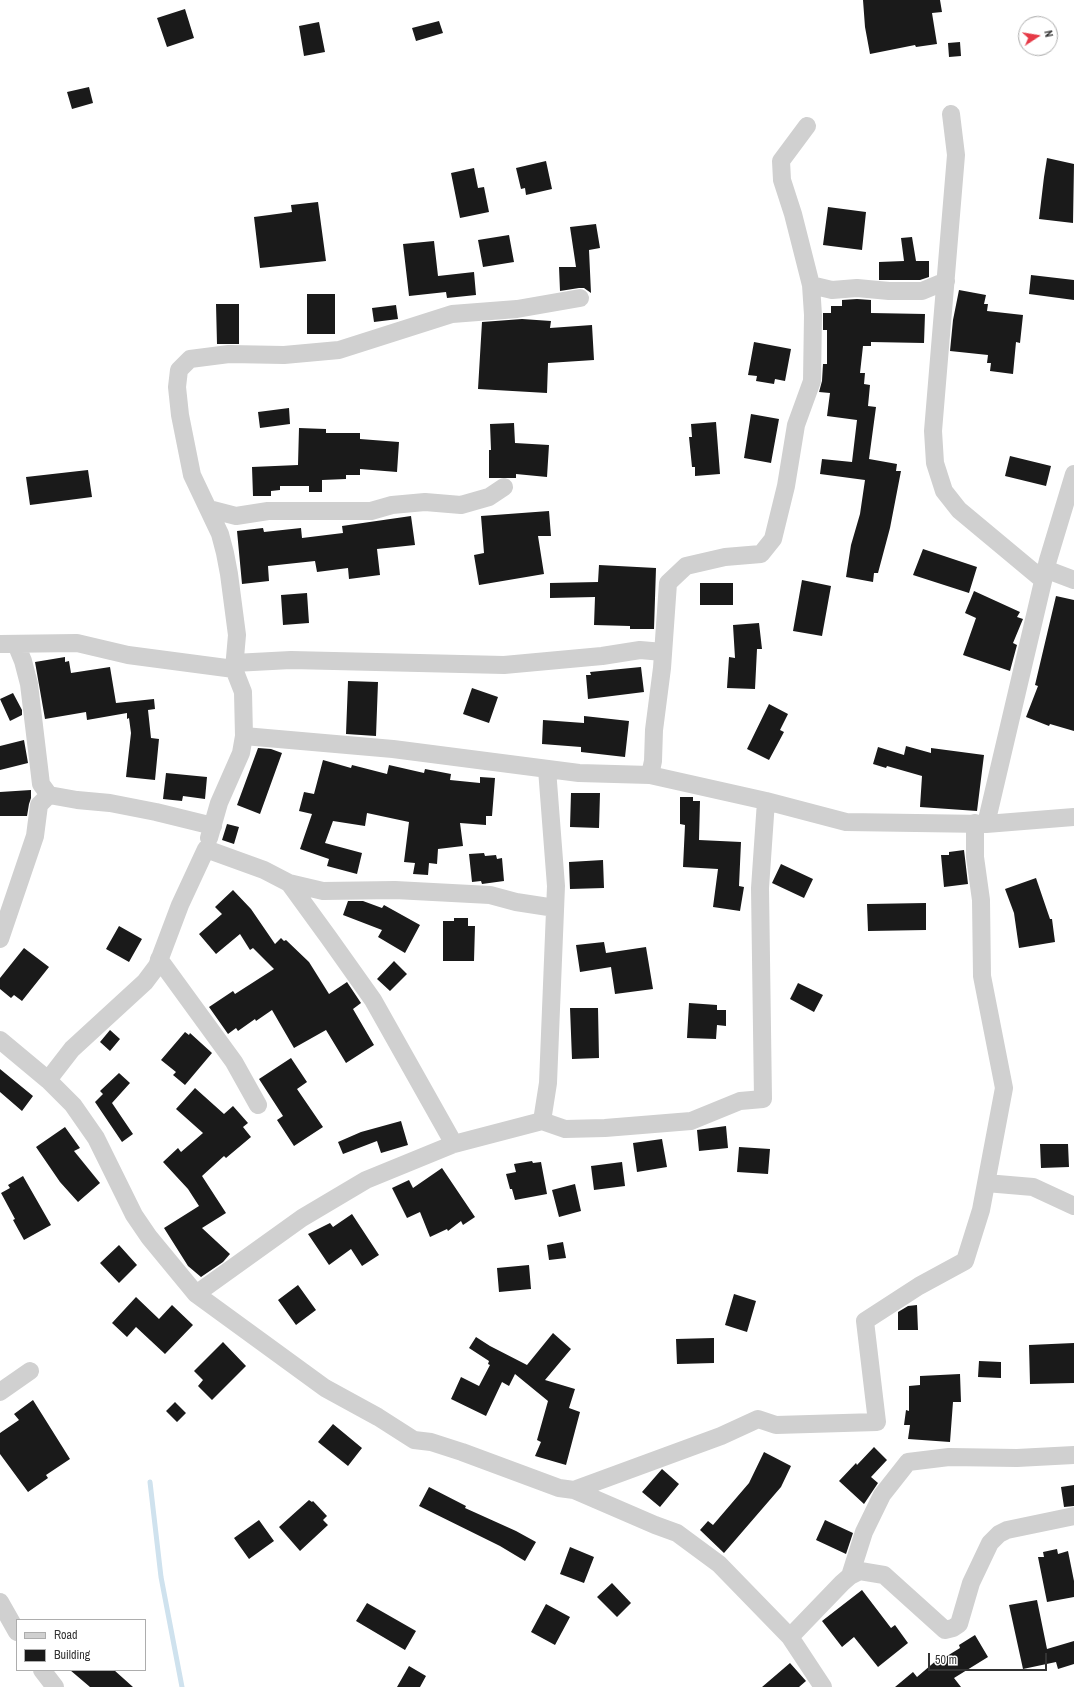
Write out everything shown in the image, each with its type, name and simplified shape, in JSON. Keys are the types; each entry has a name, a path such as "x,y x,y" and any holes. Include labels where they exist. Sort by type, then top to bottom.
{"street":[{"path":"951,114 956,155 933,431 935,463 944,491 959,510 1044,574 1074,580"},
{"path":"650,775 653,761 654,730 662,668 668,583 686,566 725,557 761,554 773,539 786,486 796,425 812,381 813,315 811,285 793,214 782,180 781,161 807,126"},
{"path":"811,285 832,290 857,288 889,291 922,291 946,281"},
{"path":"48,1080 72,1049 145,982 157,966 180,905 206,849 219,803 241,753 244,736 244,692 234,666 237,635 229,574 220,534 192,475 180,415 177,387 179,370 190,359 229,354 284,355 339,350 452,314 517,309 580,298"},
{"path":"574,1490 721,1436 758,1419 776,1425 877,1422 865,1321 919,1286 965,1261 981,1210 1004,1088 982,976 981,900 975,858 981,823 1044,574 1074,474"},
{"path":"209,510 236,516 268,511 371,511 392,505 425,502 461,505 489,497 504,487"},
{"path":"8,644 77,643 128,655 234,666 291,660 504,665 602,656 640,650 663,652"},
{"path":"8,644 23,661 29,684 42,784 49,795 77,800 110,803 156,812 213,826"},
{"path":"244,736 393,749 579,773 650,775 766,801 846,822 981,823 1074,817"},
{"path":"542,1121 548,1083 556,886 547,769"},
{"path":"0,939 35,836 39,805 49,795"},
{"path":"196,1294 302,1218 366,1180 454,1144 542,1121 565,1129 605,1128 691,1121 740,1102 763,1099 760,888 766,801"},
{"path":"206,849 264,870 289,883 323,890 395,890 490,895 516,902 555,908"},
{"path":"289,883 373,1000 454,1144"},
{"path":"159,959 217,1041 234,1062 258,1105"},
{"path":"0,1040 48,1080 73,1105 96,1138 134,1215 157,1248 196,1294 325,1388 378,1417 414,1440 431,1442 553,1486 574,1490 677,1533 719,1564 790,1637 823,1687"},
{"path":"986,1183 1033,1187 1074,1206"},
{"path":"0,1392 30,1371"},
{"path":"850,1576 864,1532 882,1495 908,1462 949,1457 1017,1458 1074,1455"},
{"path":"790,1637 850,1576 860,1571 884,1575 945,1630 953,1628 959,1624 971,1583 990,1543 999,1534 1007,1530 1074,1516"},
{"path":"0,1602 16,1630"},
{"path":"43,1671 55,1687"}],"building":[{"path":"863,0 940,0 942,12 932,13 937,44 916,47 915,45 870,54 865,27"},
{"path":"185,9 194,38 167,47 157,18"},
{"path":"439,21 443,33 416,41 412,28"},
{"path":"319,22 325,52 304,56 299,26"},
{"path":"960,42 961,56 949,57 948,43"},
{"path":"89,87 93,103 72,109 67,92"},
{"path":"1047,158 1074,164 1073,223 1039,219"},
{"path":"546,161 552,189 526,195 525,188 521,189 516,168"},
{"path":"474,168 478,188 484,187 489,212 460,218 451,173"},
{"path":"318,202 326,261 260,268 254,217 292,212 291,205"},
{"path":"828,207 866,212 862,250 823,245"},
{"path":"596,224 600,248 589,250 591,293 584,288 560,291 559,267 576,267 570,227"},
{"path":"509,235 514,262 483,267 478,240"},
{"path":"912,237 916,261 929,261 929,277 920,280 879,280 879,262 904,261 901,238"},
{"path":"434,241 438,276 474,272 476,295 447,298 446,292 409,296 403,244"},
{"path":"1031,275 1074,280 1074,300 1029,294"},
{"path":"959,290 986,295 984,304 988,304 987,311 1023,315 1020,343 1016,342 1013,374 990,371 991,363 987,363 988,355 950,351 953,320"},
{"path":"307,294 335,294 335,334 307,334"},
{"path":"842,300 871,300 871,313 925,314 924,343 871,342 871,346 863,346 860,373 865,373 864,384 870,385 868,406 876,407 869,459 897,464 896,471 901,471 890,528 878,573 874,573 873,582 846,577 851,545 860,514 865,480 820,474 822,459 852,462 857,420 827,416 830,393 819,392 822,381 823,364 827,364 827,330 823,330 823,313 831,313 831,306 842,306"},
{"path":"216,304 239,304 239,344 217,344"},
{"path":"396,305 398,319 374,322 372,308"},
{"path":"522,319 551,321 550,328 592,325 594,360 548,363 547,393 478,389 482,322"},
{"path":"754,342 791,349 785,381 775,379 774,384 756,381 757,376 748,375"},
{"path":"289,408 290,424 260,428 258,412"},
{"path":"751,414 779,419 771,463 744,458"},
{"path":"716,422 720,474 695,476 695,467 692,467 689,437 692,437 691,424"},
{"path":"514,423 515,443 549,445 547,477 516,474 516,478 489,478 489,450 491,450 490,424"},
{"path":"299,428 326,429 326,433 360,433 360,439 399,442 397,472 360,469 360,475 346,475 346,479 322,480 322,492 309,492 309,486 280,486 280,490 271,491 271,496 253,496 252,467 298,465"},
{"path":"1010,456 1051,466 1046,486 1005,476"},
{"path":"88,470 92,497 30,505 26,477"},
{"path":"549,511 551,536 538,536 544,574 479,585 474,555 484,553 481,516"},
{"path":"411,516 415,545 377,549 380,575 349,579 348,568 317,572 315,561 268,566 269,581 242,584 237,531 263,528 264,532 301,528 302,538 343,533 342,526"},
{"path":"923,549 977,567 969,593 913,575"},
{"path":"599,565 656,568 654,629 630,629 630,626 594,625 595,597 550,598 550,583 598,582"},
{"path":"802,580 831,586 822,636 793,631"},
{"path":"700,583 733,583 733,605 700,605"},
{"path":"974,591 1020,612 1017,617 1023,619 1013,643 1017,645 1010,671 963,655 976,618 965,613"},
{"path":"307,593 309,623 283,625 281,595"},
{"path":"1056,596 1074,600 1074,731 1050,724 1049,726 1026,717 1038,686 1035,685"},
{"path":"759,623 762,649 757,649 755,689 727,688 729,657 735,658 733,625"},
{"path":"65,657 65,662 69,661 71,673 110,667 116,703 154,699 155,709 148,710 151,738 159,739 155,780 126,777 131,733 127,713 87,720 86,712 45,719 35,662"},
{"path":"641,667 644,692 588,699 586,675 591,675 590,672"},
{"path":"348,681 378,682 376,736 346,734"},
{"path":"472,688 498,697 489,723 463,714"},
{"path":"13,693 22,710 22,715 10,721 0,699"},
{"path":"769,704 788,714 780,730 784,732 769,760 747,749"},
{"path":"584,716 629,721 625,757 581,752 581,747 542,744 543,720 584,723"},
{"path":"24,740 28,763 0,770 0,746"},
{"path":"906,746 931,753 931,748 984,755 977,811 920,807 922,776 887,766 886,768 873,764 878,747 904,755"},
{"path":"258,748 271,749 282,753 260,814 237,805"},
{"path":"323,760 351,768 352,765 387,774 389,765 424,773 425,769 451,774 450,780 480,783 480,777 495,778 492,816 486,816 486,825 460,823 463,846 438,849 437,864 429,863 428,875 413,874 415,863 404,862 409,822 367,813 365,826 333,821 325,843 362,853 357,874 327,866 329,859 300,849 312,814 299,811 304,792 314,794"},
{"path":"166,773 207,777 205,799 183,796 182,801 163,799"},
{"path":"31,790 31,798 27,816 0,816 0,792"},
{"path":"571,793 600,793 599,828 570,827"},
{"path":"680,797 693,797 693,801 700,801 699,840 741,842 739,886 744,887 740,911 713,907 718,869 683,867 685,825 680,824"},
{"path":"227,824 239,827 234,844 222,840"},
{"path":"964,850 968,884 944,887 941,855 949,855 949,852"},
{"path":"484,853 485,856 496,855 497,859 502,858 504,881 482,884 481,881 472,882 469,854"},
{"path":"603,860 604,888 570,889 569,862"},
{"path":"781,864 813,879 804,898 772,883"},
{"path":"1036,878 1050,919 1052,919 1055,942 1019,948 1014,913 1005,889"},
{"path":"233,890 251,909 275,944 281,938 284,941 286,940 309,962 329,994 347,982 361,1003 353,1009 374,1045 346,1063 326,1030 294,1048 272,1010 256,1021 255,1019 238,1031 236,1028 228,1034 209,1007 233,991 235,994 274,969 253,948 250,950 240,934 216,954 199,934 222,914 215,907"},
{"path":"348,901 363,901 382,908 384,905 420,925 405,953 378,937 382,930 343,915"},
{"path":"926,903 926,930 868,931 867,904"},
{"path":"454,918 468,918 468,926 475,926 474,961 443,961 443,921 454,921"},
{"path":"119,926 142,939 129,962 106,949"},
{"path":"604,942 606,953 646,947 653,989 615,994 611,967 580,972 576,945"},
{"path":"24,948 49,967 22,1001 14,995 11,998 0,989 0,978"},
{"path":"394,961 407,974 390,991 377,979"},
{"path":"798,983 823,995 814,1012 790,999"},
{"path":"689,1003 717,1005 717,1010 726,1010 726,1026 717,1025 716,1039 687,1038"},
{"path":"570,1008 598,1008 599,1058 572,1059"},
{"path":"110,1030 120,1039 110,1051 100,1042"},
{"path":"185,1032 189,1035 190,1033 212,1053 185,1085 173,1075 176,1072 161,1060"},
{"path":"291,1058 307,1082 297,1089 323,1127 294,1146 277,1120 283,1116 259,1079"},
{"path":"0,1069 33,1096 22,1111 0,1092"},
{"path":"119,1073 130,1083 112,1103 133,1134 122,1142 95,1102 103,1094 100,1091"},
{"path":"195,1088 224,1114 233,1106 248,1123 243,1127 251,1137 226,1158 224,1156 202,1176 226,1213 202,1228 230,1254 223,1262 201,1277 188,1266 164,1228 199,1206 188,1189 163,1162 178,1148 181,1152 203,1133 176,1109"},
{"path":"401,1121 408,1145 381,1153 377,1141 343,1154 338,1142 361,1132"},
{"path":"726,1126 728,1148 699,1151 697,1130"},
{"path":"65,1127 80,1148 74,1151 100,1183 78,1202 60,1182 36,1147"},
{"path":"662,1139 667,1167 637,1172 633,1143"},
{"path":"1040,1144 1068,1144 1069,1167 1041,1168"},
{"path":"739,1147 770,1149 768,1174 737,1172"},
{"path":"532,1161 533,1163 541,1162 547,1194 515,1200 506,1174 516,1172 514,1164"},
{"path":"622,1162 625,1186 594,1190 591,1166"},
{"path":"442,1168 475,1217 463,1225 461,1221 448,1231 447,1229 430,1237 420,1212 407,1218 392,1188 409,1180 413,1188"},
{"path":"23,1176 51,1225 24,1240 1,1193 10,1188 8,1185"},
{"path":"575,1184 581,1211 559,1217 552,1190"},
{"path":"352,1214 379,1255 362,1266 351,1249 329,1265 308,1234 330,1223 333,1227"},
{"path":"563,1242 566,1258 549,1260 547,1245"},
{"path":"119,1245 137,1265 119,1283 100,1263"},
{"path":"529,1265 531,1289 499,1292 497,1268"},
{"path":"298,1285 316,1310 296,1325 278,1300"},
{"path":"734,1294 756,1301 747,1332 725,1325"},
{"path":"136,1297 159,1319 172,1305 193,1325 165,1354 136,1327 127,1337 112,1323"},
{"path":"917,1305 918,1330 898,1330 898,1312 908,1306"},
{"path":"553,1333 571,1349 545,1380 575,1389 569,1408 580,1412 566,1465 535,1456 541,1442 537,1440 548,1401 515,1374 509,1386 502,1382 486,1416 451,1399 461,1377 479,1386 490,1365 488,1364 489,1361 469,1348 476,1337 527,1365"},
{"path":"714,1338 714,1363 677,1364 676,1339"},
{"path":"223,1342 246,1366 212,1400 198,1386 203,1380 194,1371"},
{"path":"1074,1343 1074,1383 1030,1384 1029,1345"},
{"path":"979,1361 1001,1362 1001,1378 978,1377"},
{"path":"960,1374 961,1402 953,1402 950,1442 908,1439 910,1425 904,1425 906,1410 909,1411 909,1386 920,1385 920,1376"},
{"path":"33,1400 70,1459 46,1475 48,1478 28,1492 0,1454 0,1433 19,1420 14,1414"},
{"path":"175,1402 186,1413 177,1422 166,1411"},
{"path":"333,1424 362,1448 348,1466 318,1442"},
{"path":"874,1447 887,1460 871,1477 878,1483 864,1504 839,1481"},
{"path":"764,1452 791,1466 781,1487 724,1553 700,1530 708,1521 713,1525 749,1483"},
{"path":"662,1469 679,1484 660,1507 642,1492"},
{"path":"1074,1485 1074,1506 1064,1507 1061,1487"},
{"path":"429,1487 466,1506 465,1508 516,1531 536,1542 525,1561 500,1546 419,1506"},
{"path":"309,1500 312,1502 313,1501 327,1516 323,1520 328,1525 300,1551 279,1527"},
{"path":"259,1520 274,1541 249,1559 234,1538"},
{"path":"825,1520 853,1533 846,1554 816,1540"},
{"path":"570,1547 594,1557 584,1583 560,1574"},
{"path":"1057,1549 1058,1554 1068,1551 1074,1581 1074,1597 1047,1602 1038,1557 1044,1557 1043,1552"},
{"path":"612,1583 631,1603 617,1617 597,1597"},
{"path":"862,1590 891,1628 895,1625 908,1643 878,1667 854,1637 842,1647 822,1621"},
{"path":"1037,1600 1047,1649 1074,1641 1074,1664 1058,1669 1056,1662 1023,1669 1009,1605"},
{"path":"367,1603 416,1631 405,1650 356,1621"},
{"path":"546,1604 570,1617 555,1645 531,1632"},
{"path":"975,1635 988,1657 954,1678 961,1687 895,1687 913,1672 917,1677 938,1659 939,1661 960,1648 959,1645"},
{"path":"790,1663 806,1681 799,1687 762,1687"},
{"path":"409,1666 426,1676 420,1687 397,1687"},
{"path":"71,1671 115,1671 133,1687 90,1687"}],"waterway":[{"path":"150,1482 161,1577 182,1687"}]}
